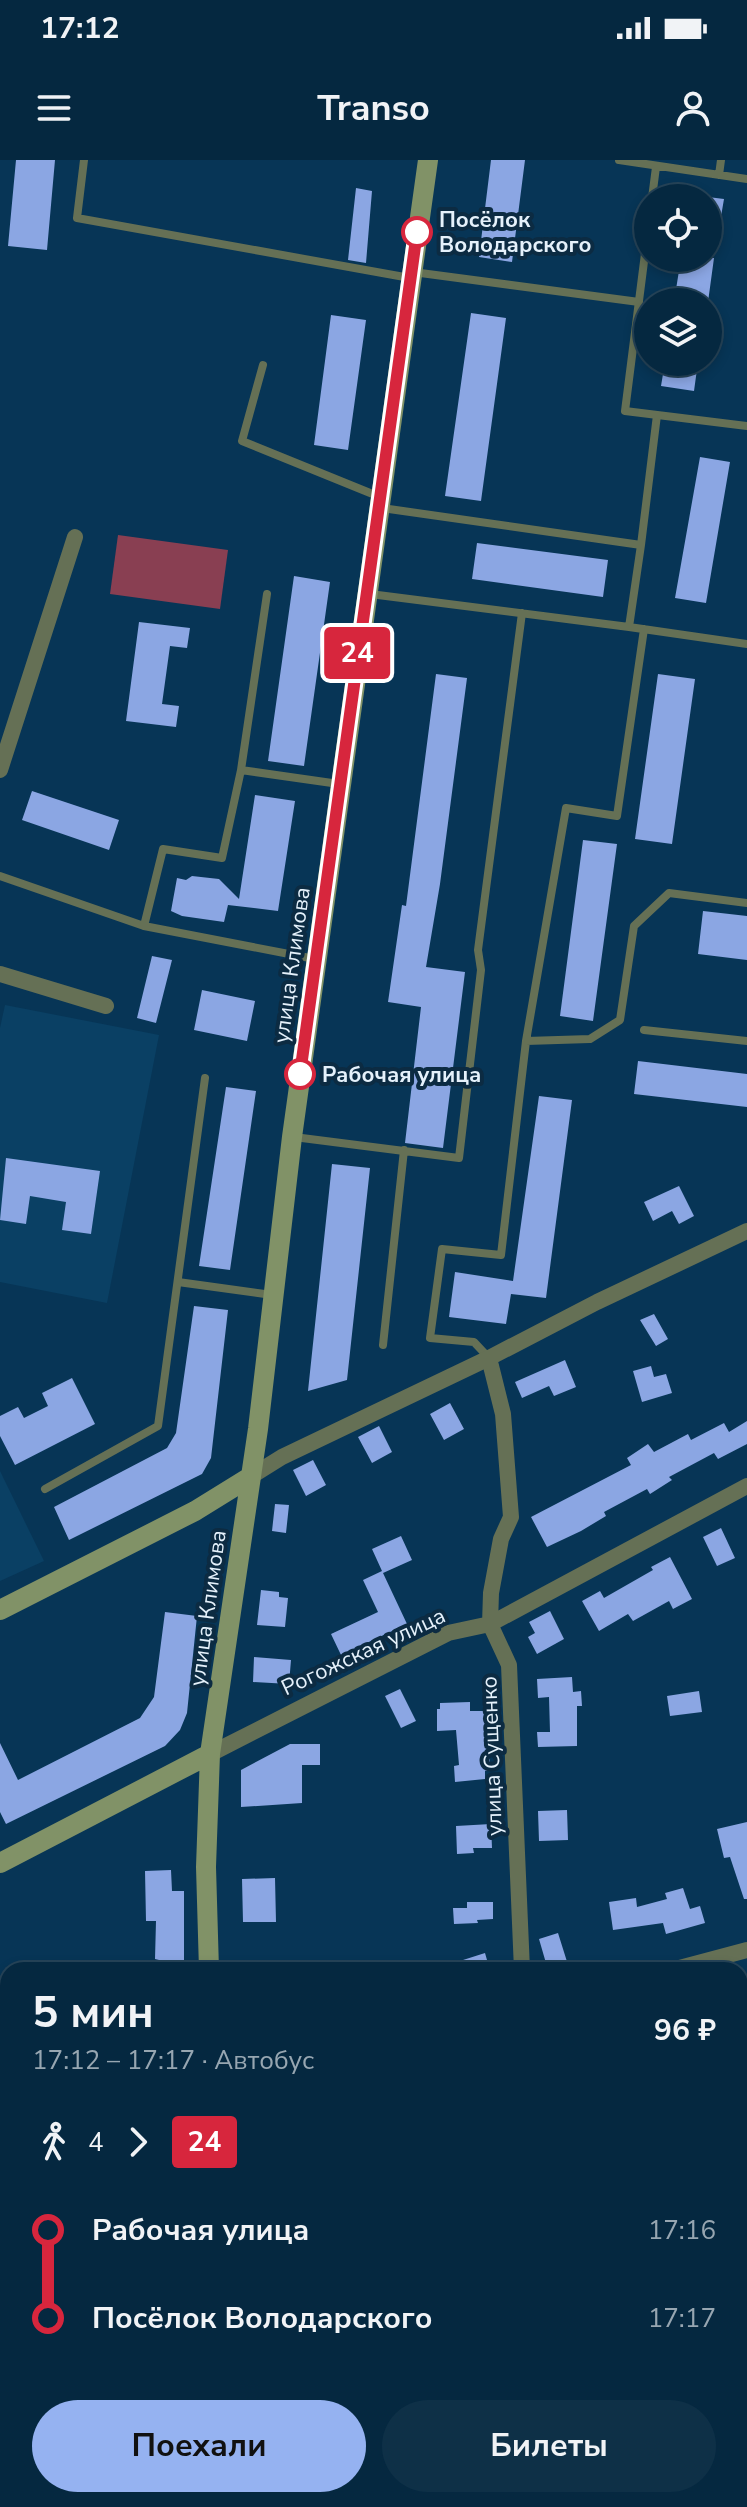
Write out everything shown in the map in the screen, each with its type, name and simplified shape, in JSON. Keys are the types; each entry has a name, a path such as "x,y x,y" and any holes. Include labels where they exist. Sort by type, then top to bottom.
{"main road":[{"name":"улица Климова","path":"209,1962 206,1867 210,1754 250,1477 365,593 428,160"},
{"path":"0,1610 195,1511 250,1477"},
{"name":"Рогожская улица","path":"0,1863 210,1754"}],"street":[{"path":"0,770 75,537"},
{"path":"0,974 106,1006"},
{"path":"250,1477 282,1457 747,1231"},
{"name":"улица Сущенко","path":"489,1358 503,1414 511,1517 501,1539 491,1593 490,1624 509,1665 522,1962"},
{"name":"Рогожская улица","path":"210,1754 448,1633 490,1624 747,1486"},
{"path":"702,1962 747,1950"}],"lane":[{"path":"84,160 77,218 412,275 634,301"},
{"path":"619,160 747,179"},
{"path":"719,175 721,160"},
{"path":"654,184 656,167"},
{"path":"634,341 625,411 747,426"},
{"path":"263,365 242,441 380,502 641,545"},
{"path":"629,627 657,415"},
{"path":"365,593 747,644"},
{"path":"144,926 163,849 222,858 241,770 267,594"},
{"path":"292,1137 459,1158 481,970 478,950 522,613"},
{"path":"489,1358 474,1342 430,1338 442,1249 501,1255 526,1041 566,808 617,816 644,629"},
{"path":"241,770 340,784"},
{"path":"0,876 144,926 316,959"},
{"path":"526,1041 590,1039 620,1020 634,926 669,893 747,903"},
{"path":"644,1030 747,1041"},
{"path":"45,1489 158,1426 205,1078"},
{"path":"383,1345 404,1150"},
{"path":"178,1282 273,1295"}],"shaded area":[{"path":"118,535 228,550 220,609 110,594"},
{"path":"5,1005 159,1035 107,1303 0,1282 0,1028"},
{"path":"0,1471 44,1561 0,1581"}],"building":[{"path":"16,160 55,160 47,250 8,246"},
{"path":"491,160 525,160 512,262 479,257"},
{"path":"356,188 372,191 366,263 348,260"},
{"path":"679,272 712,272 710,288 676,288"},
{"path":"471,313 506,318 481,501 445,496"},
{"path":"331,315 366,320 348,450 314,445"},
{"path":"663,376 696,376 694,391 661,386"},
{"path":"700,457 730,462 706,603 675,598"},
{"path":"477,543 608,560 603,597 472,579"},
{"path":"294,576 330,582 304,766 268,761"},
{"path":"139,622 190,628 187,648 170,646 162,704 179,706 176,727 126,721"},
{"path":"436,674 467,678 426,967 465,972 443,1148 405,1143 421,1007 388,1002 402,905 406,906"},
{"path":"658,674 695,679 672,844 635,839"},
{"path":"32,791 119,820 109,850 22,820"},
{"path":"255,795 295,801 278,911 228,905 224,922 182,916 171,911 177,878 219,879 239,899"},
{"path":"583,840 617,844 593,1021 560,1016"},
{"path":"703,911 747,916 747,960 698,954"},
{"path":"152,956 172,960 156,1023 137,1018"},
{"path":"202,990 255,1001 247,1041 194,1030"},
{"path":"638,1061 747,1074 747,1107 634,1094"},
{"path":"226,1087 256,1091 230,1270 199,1266"},
{"path":"539,1096 572,1100 546,1298 511,1294 506,1324 449,1317 455,1272 513,1281"},
{"path":"6,1158 100,1171 91,1234 62,1230 66,1202 30,1196 26,1224 0,1220"},
{"path":"332,1164 370,1168 347,1380 308,1391"},
{"path":"679,1186 694,1216 679,1224 672,1211 653,1221 644,1202"},
{"path":"194,1306 228,1310 211,1458 202,1474 69,1540 54,1507 167,1448 176,1433"},
{"path":"654,1314 668,1339 656,1346 640,1320"},
{"path":"565,1360 576,1387 554,1396 549,1386 522,1398 515,1382"},
{"path":"651,1366 654,1377 666,1374 672,1393 642,1402 633,1371"},
{"path":"72,1378 95,1424 15,1465 0,1436 0,1416 18,1407 24,1418 48,1406 42,1393"},
{"path":"450,1403 464,1429 444,1440 430,1414"},
{"path":"747,1421 747,1444 718,1459 714,1453 669,1477 672,1480 650,1494 647,1489 604,1512 606,1516 581,1531 547,1547 531,1517 631,1465 627,1458 648,1444 654,1452 688,1434 691,1440 724,1423 729,1432"},
{"path":"379,1426 392,1452 372,1463 358,1437"},
{"path":"313,1460 326,1485 306,1496 293,1470"},
{"path":"275,1504 289,1505 286,1533 272,1531"},
{"path":"721,1528 735,1558 717,1566 703,1537"},
{"path":"401,1536 412,1560 383,1573 407,1624 341,1655 331,1634 378,1612 363,1580 382,1571 372,1549"},
{"path":"670,1557 692,1599 673,1609 669,1601 633,1621 628,1614 599,1631 582,1601 600,1591 604,1598"},
{"path":"261,1590 279,1592 279,1597 288,1598 285,1627 257,1625"},
{"path":"550,1611 564,1639 537,1654 528,1637 535,1633 529,1622"},
{"path":"165,1612 197,1616 187,1713 180,1730 165,1746 6,1824 0,1812 0,1743 18,1780 140,1718 154,1697"},
{"path":"254,1657 291,1660 289,1684 253,1682"},
{"path":"572,1677 573,1692 581,1691 582,1706 577,1706 577,1746 538,1747 537,1732 550,1732 549,1697 538,1698 537,1679"},
{"path":"400,1689 416,1721 401,1728 385,1696"},
{"path":"699,1691 702,1712 670,1716 667,1696"},
{"path":"470,1702 470,1711 487,1711 490,1770 485,1771 485,1779 455,1782 454,1766 459,1765 456,1730 437,1731 437,1709 440,1709 440,1703"},
{"path":"290,1744 320,1744 320,1765 302,1765 302,1803 241,1807 241,1770"},
{"path":"567,1810 568,1840 539,1841 538,1811"},
{"path":"747,1822 747,1899 744,1899 730,1857 724,1858 717,1829"},
{"path":"491,1824 492,1848 473,1848 474,1853 457,1854 456,1826"},
{"path":"171,1870 172,1891 184,1891 184,1962 159,1962 155,1959 156,1921 146,1921 145,1871"},
{"path":"275,1878 276,1922 243,1922 242,1879"},
{"path":"683,1888 690,1909 700,1906 705,1923 666,1934 663,1923 613,1930 609,1902 636,1898 637,1907 667,1899 665,1893"},
{"path":"467,1902 493,1902 493,1919 454,1924 453,1908 467,1908"},
{"path":"558,1933 567,1962 546,1962 539,1939"},
{"path":"485,1953 488,1962 457,1962"}],"bus line":[{"name":"24","path":"300,1074 417,232"}],"place":[{"name":"Посёлок Володарского","path":"417,232"},
{"name":"Рабочая улица","path":"300,1074"}]}
